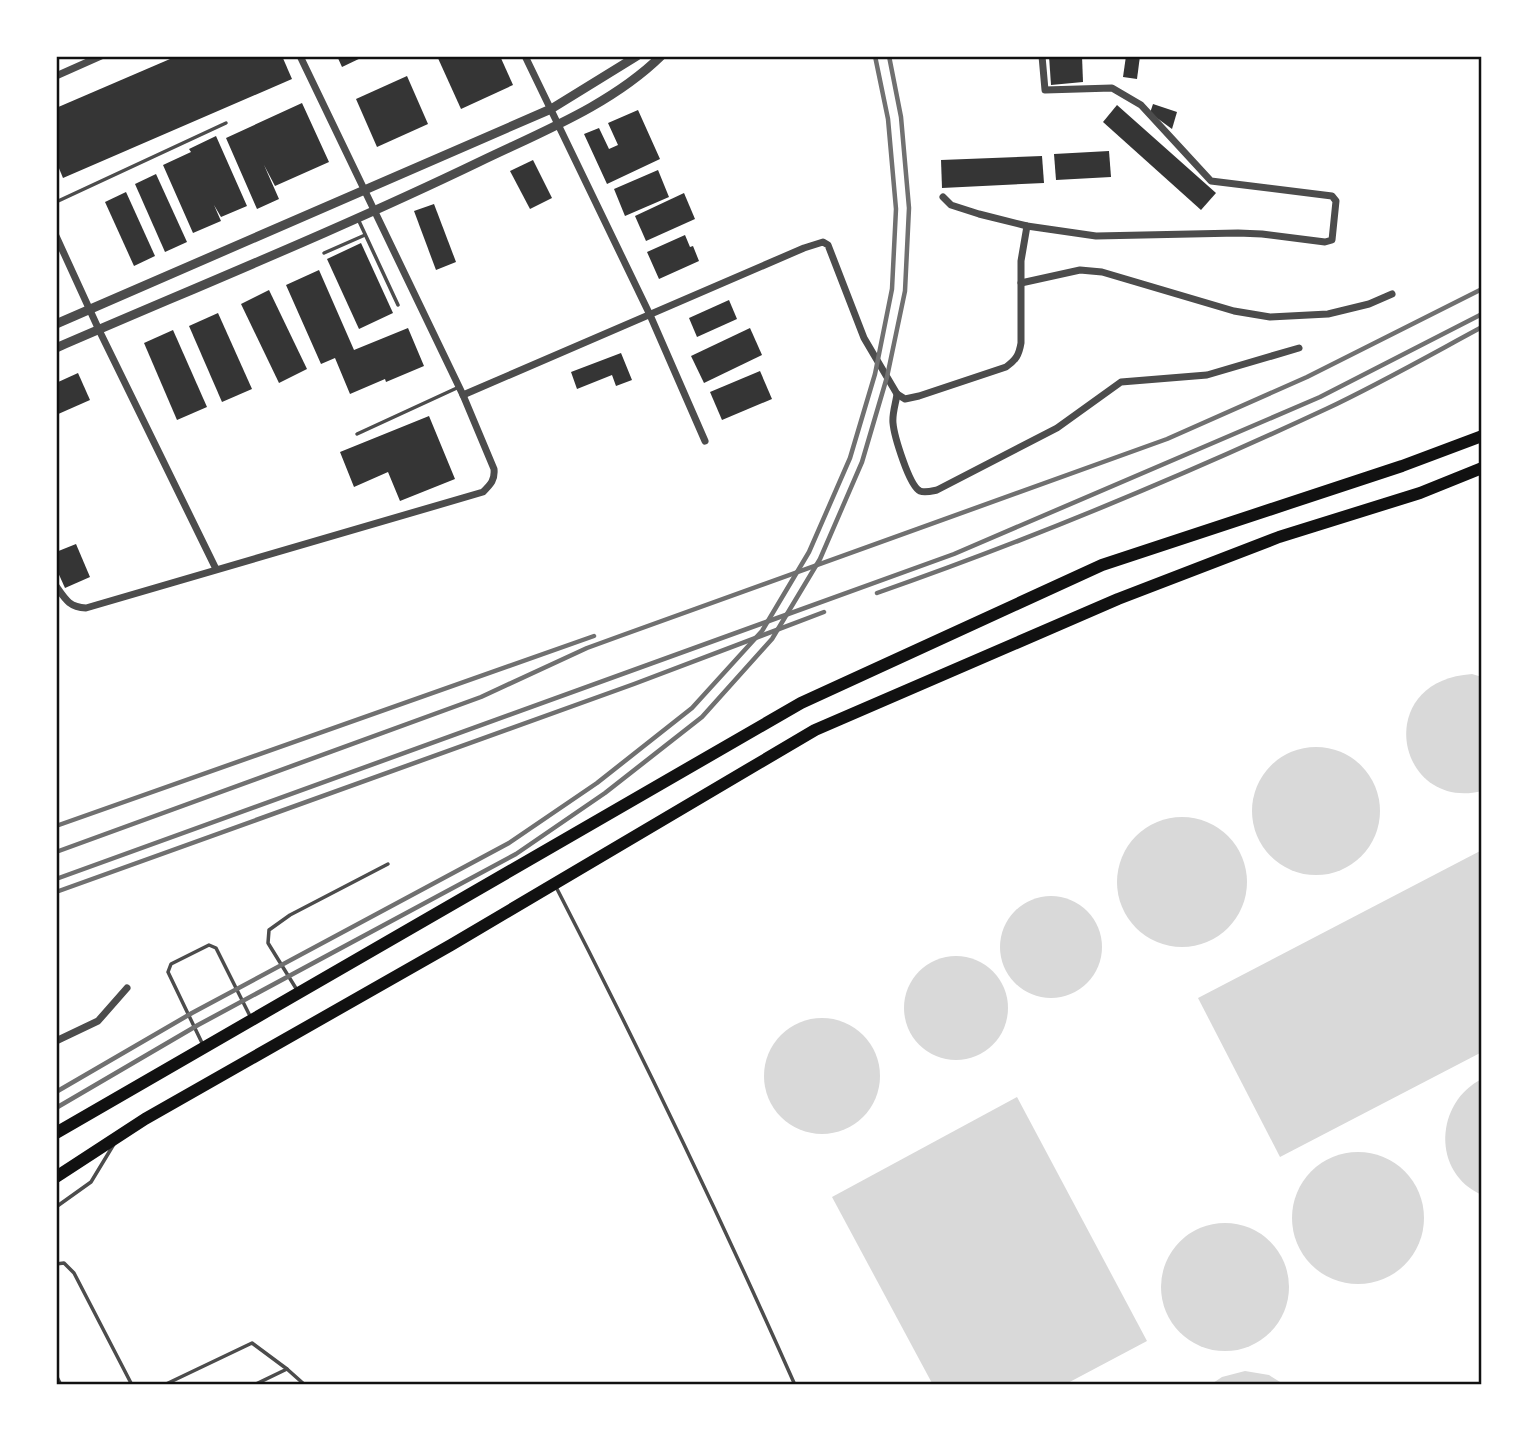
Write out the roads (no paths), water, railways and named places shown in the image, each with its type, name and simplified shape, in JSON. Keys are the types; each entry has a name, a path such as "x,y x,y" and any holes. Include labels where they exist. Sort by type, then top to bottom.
{"highway":[{"path":"56,1133 801,703 1102,565 1402,466 1482,436"},
{"path":"56,1177 119,1136 815,730 1130,594 1279,537 1420,493 1482,468"}],"street":[{"path":"56,76 101,56"},
{"path":"56,586 68,604 86,608 483,492 495,477 461,391 300,56"},
{"path":"525,56 650,315 705,442"},
{"path":"56,324 551,109 637,56"},
{"path":"56,348 374,212 559,124 623,88 642,75 661,56"},
{"path":"943,197 951,205 962,209 1027,226 1097,236 1238,233 1325,243 1332,240 1336,201 1330,195 1211,181 1141,105 1112,88 1045,90 1042,56"},
{"path":"461,391 824,242 828,245 864,338 897,394 905,398 919,396 1006,367 1015,360 1021,343 1021,261 1027,226"},
{"path":"56,236 216,569"},
{"path":"1020,283 1080,270 1101,272 1234,311 1270,317 1328,314 1392,295"},
{"path":"897,394 893,425 900,450 914,486 927,492 937,490 1057,428 1121,382 1207,375 1299,348"},
{"path":"56,1041 98,1021 127,988"}],"lane":[{"path":"56,202 226,123"},
{"path":"358,219 398,305"},
{"path":"324,253 365,235"},
{"path":"357,434 461,391"},
{"path":"299,994 268,943 269,930 290,915 388,864"},
{"path":"554,884 727,1232 795,1385"},
{"path":"204,1047 168,972 171,964 209,946 216,948 252,1021"},
{"path":"56,1207 91,1182 119,1136"},
{"path":"56,1264 64,1263 74,1273 132,1385"},
{"path":"164,1385 252,1343 305,1385"},
{"path":"254,1385 287,1369"},
{"path":"56,1375 61,1385"}],"railway":[{"path":"56,1092 192,1013 509,843 597,783 692,708 762,631 809,552 850,458 875,374 892,289 896,209 888,119 875,56"},
{"path":"56,1108 198,1025 516,854 605,793 702,717 772,639 820,559 862,462 887,377 905,291 909,208 901,117 889,56"},
{"path":"56,852 481,697 587,648 1167,439 1307,377 1482,289"},
{"path":"56,879 954,554 1320,397 1482,314"},
{"path":"877,593 1104,507 1216,459 1346,399 1482,327"},
{"path":"56,892 634,684 824,612"},
{"path":"56,826 594,636"}]}
